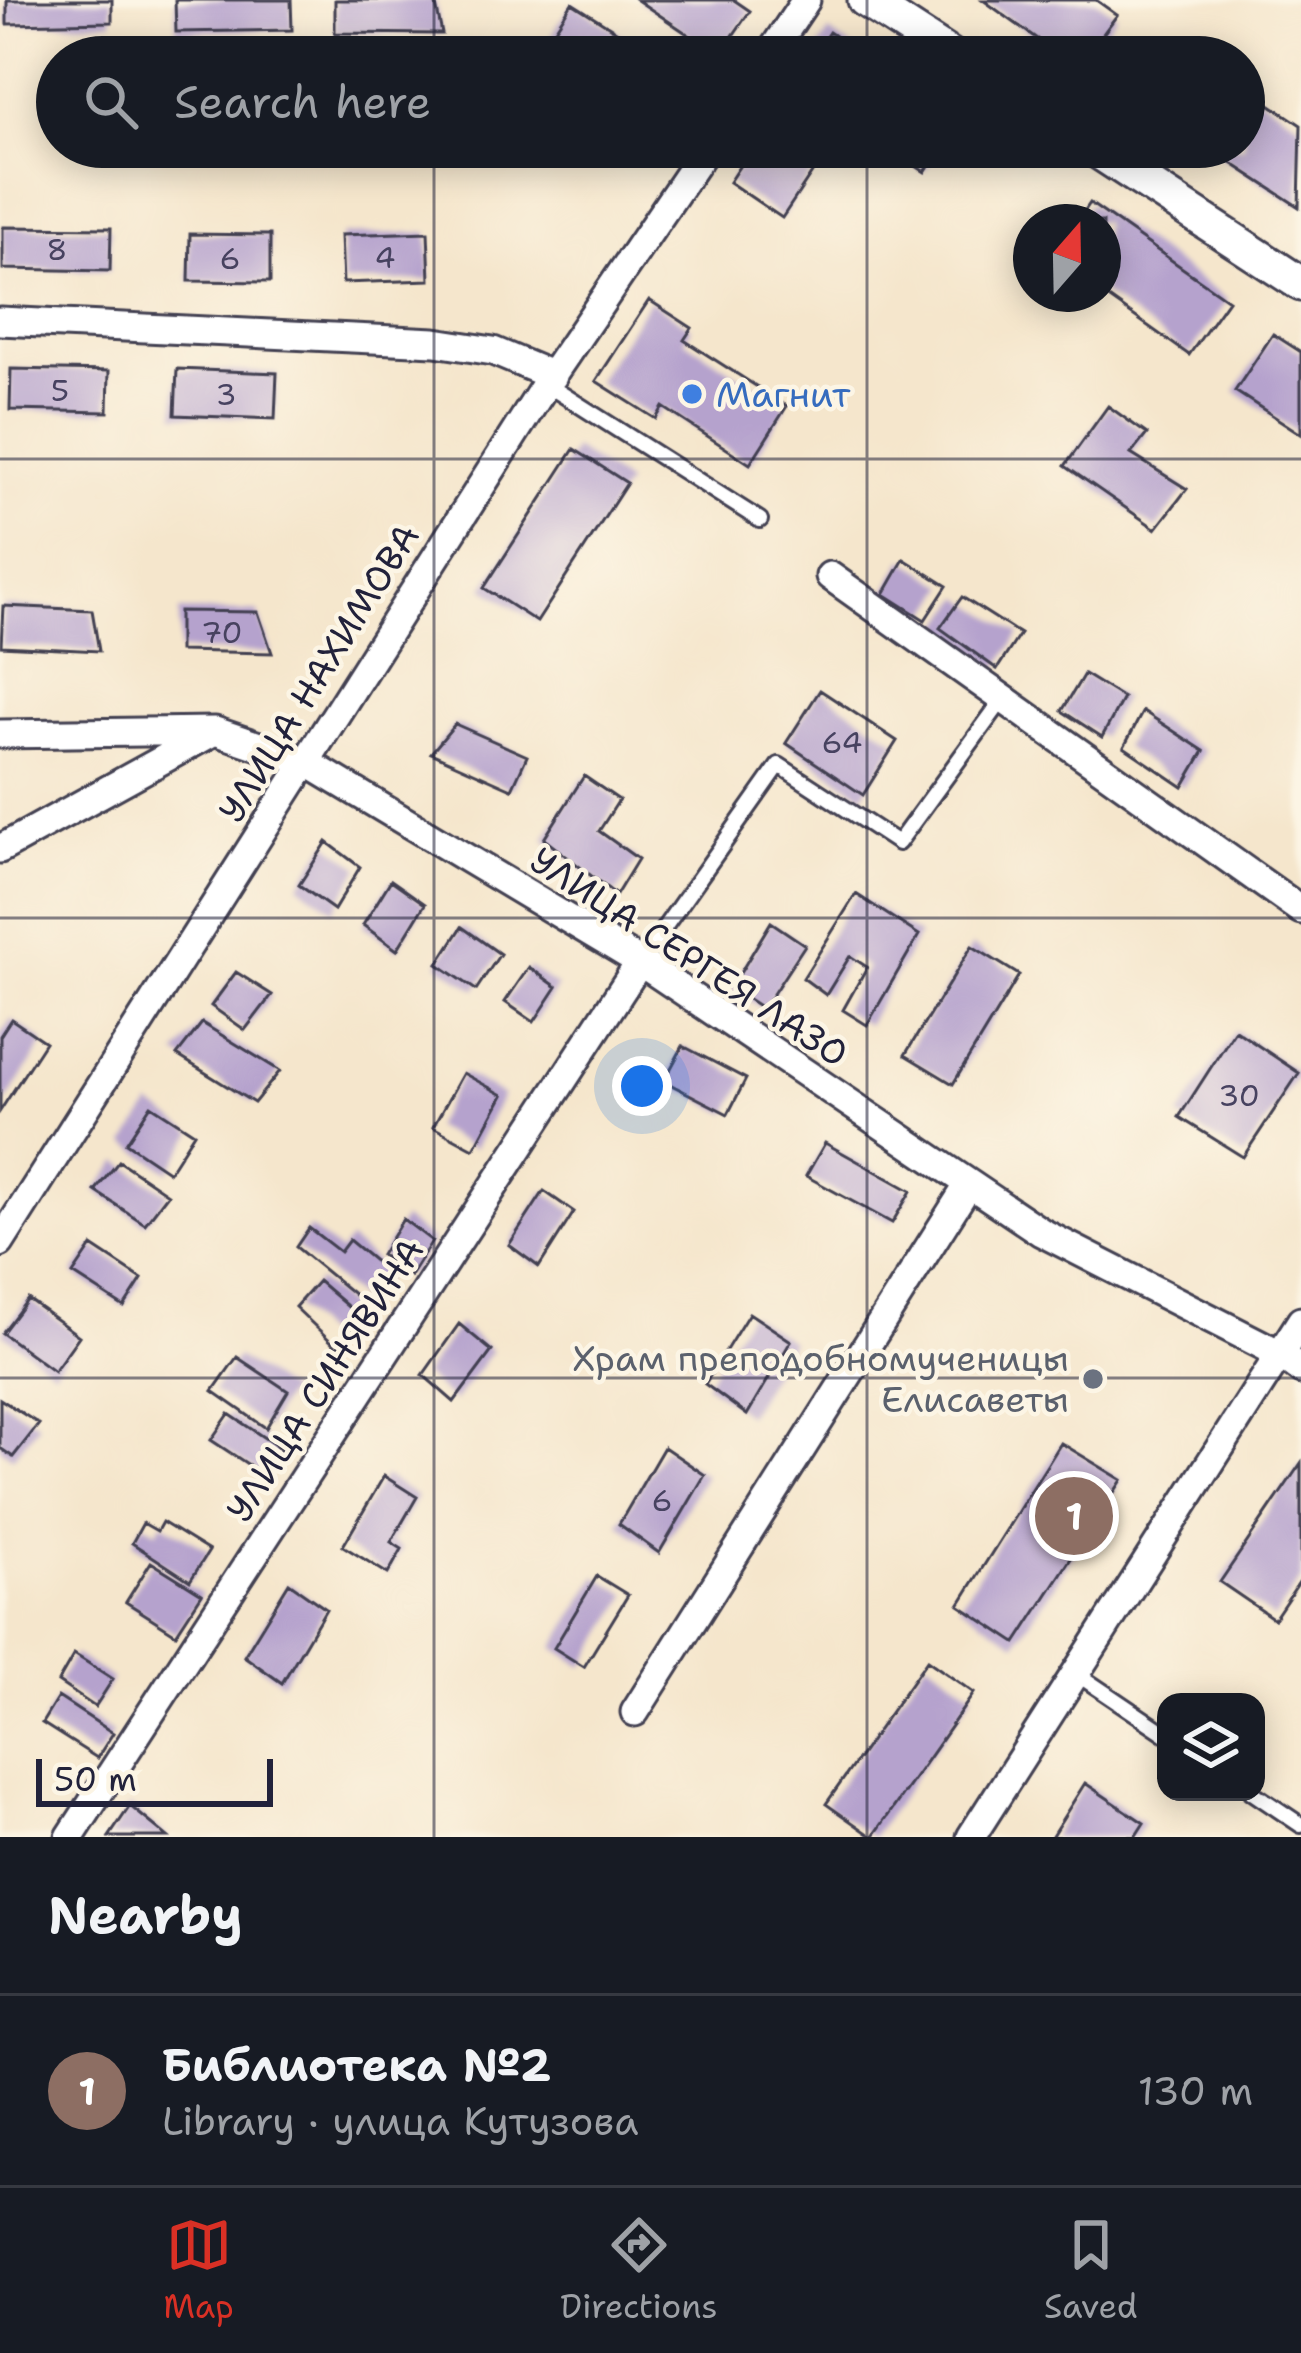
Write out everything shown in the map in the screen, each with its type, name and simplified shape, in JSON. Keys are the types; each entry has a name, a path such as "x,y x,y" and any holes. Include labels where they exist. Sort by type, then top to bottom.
{"street":[{"path":"782,36 806,0"},
{"path":"866,0 921,36"},
{"name":"УЛИЦА НАХИМОВА","path":"0,1243 549,380 693,168"},
{"path":"1123,168 1301,284"},
{"path":"0,321 434,342 493,351 549,380"},
{"path":"830,576 1301,910"},
{"name":"УЛИЦА НАХИМОВА","path":"0,849 214,731"},
{"name":"УЛИЦА СЕРГЕЯ ЛАЗО","path":"0,734 214,731 306,762 640,962 1041,1232 1291,1362"},
{"name":"УЛИЦА СИНЯВИНА","path":"70,1837 640,962"},
{"path":"635,1712 968,1184"},
{"path":"971,1837 1291,1362 1301,1321"}],"lane":[{"path":"549,380 760,520"},
{"path":"640,962 779,765 898,843 1003,699"},
{"path":"1077,1674 1157,1728"},
{"path":"1265,1801 1301,1825"}],"building":[{"path":"7,0 112,0 112,22 7,24"},
{"path":"175,0 291,0 292,30 176,32"},
{"path":"335,0 435,0 442,34 335,33"},
{"path":"637,0 734,0 750,11 733,36 689,35"},
{"path":"983,0 1096,0 1117,15 1102,36 1033,36"},
{"path":"572,3 624,36 551,36"},
{"path":"1265,101 1301,125 1299,207 1239,168 1265,168"},
{"path":"738,168 815,168 782,218 729,182"},
{"path":"1121,225 1228,300 1189,355 1121,307"},
{"path":"3,227 111,228 110,271 3,269"},
{"path":"428,232 430,280 343,283 341,235"},
{"path":"190,234 270,235 270,282 189,281"},
{"name":"Магнит","path":"649,300 692,328 684,340 787,406 750,464 663,407 656,419 596,381"},
{"path":"1273,334 1301,352 1301,434 1235,391"},
{"path":"11,369 109,371 108,412 10,410"},
{"path":"177,369 277,373 275,419 175,415"},
{"path":"1108,406 1147,434 1131,454 1187,489 1156,529 1065,466"},
{"path":"574,449 627,483 537,622 484,588"},
{"path":"904,559 947,586 925,620 884,594"},
{"path":"962,597 1020,634 997,669 940,628"},
{"path":"3,606 92,610 99,651 1,646"},
{"path":"179,611 258,612 272,653 179,651"},
{"path":"1084,674 1123,698 1102,737 1062,711"},
{"path":"820,690 897,741 863,795 786,743"},
{"path":"1143,711 1204,751 1183,787 1124,747"},
{"path":"455,724 527,756 512,789 431,753"},
{"path":"584,776 619,800 599,831 638,859 616,895 544,839"},
{"path":"327,842 360,867 334,910 299,885"},
{"path":"391,880 425,904 397,950 363,925"},
{"path":"856,894 919,935 867,1025 843,1010 867,967 850,956 826,995 803,978"},
{"path":"771,922 805,945 763,1009 731,988"},
{"path":"462,927 500,954 476,990 438,964"},
{"path":"972,946 1019,975 953,1084 905,1055"},
{"path":"529,967 557,987 534,1022 505,1002"},
{"path":"236,972 272,995 245,1030 211,1006"},
{"path":"11,1019 45,1042 0,1111 0,1036"},
{"path":"202,1023 280,1071 254,1103 177,1055"},
{"path":"1235,1030 1299,1073 1243,1157 1179,1117"},
{"path":"683,1046 746,1079 728,1114 664,1081"},
{"path":"463,1073 503,1095 474,1149 433,1127"},
{"path":"151,1105 194,1133 169,1172 126,1143"},
{"path":"825,1143 911,1191 892,1223 806,1176"},
{"path":"119,1161 168,1194 145,1224 95,1191"},
{"path":"544,1191 574,1212 539,1267 509,1245"},
{"path":"403,1219 432,1241 410,1276 381,1255"},
{"path":"309,1228 340,1252 349,1240 389,1273 367,1305 296,1247"},
{"path":"92,1246 142,1279 124,1307 73,1274"},
{"path":"318,1281 361,1318 337,1347 295,1307"},
{"path":"28,1299 79,1336 54,1371 2,1333"},
{"path":"749,1313 791,1341 747,1415 705,1384"},
{"path":"459,1324 492,1351 454,1402 423,1375"},
{"path":"237,1357 288,1391 266,1428 213,1391"},
{"path":"0,1399 39,1424 13,1457 0,1448"},
{"path":"229,1414 281,1449 264,1475 211,1440"},
{"path":"1061,1443 1122,1480 1016,1643 959,1605"},
{"path":"664,1447 705,1475 659,1553 619,1524"},
{"path":"1301,1463 1301,1579 1274,1619 1220,1582"},
{"path":"384,1476 417,1497 391,1542 402,1549 388,1574 343,1546"},
{"path":"162,1522 209,1551 190,1581 132,1543 143,1523 157,1531"},
{"path":"151,1562 202,1594 176,1634 126,1602"},
{"path":"597,1576 628,1595 584,1667 554,1648"},
{"path":"289,1583 326,1609 282,1683 244,1656"},
{"path":"74,1654 113,1679 95,1707 58,1682"},
{"path":"927,1660 974,1693 873,1837 826,1804"},
{"path":"58,1697 113,1733 97,1758 42,1723"},
{"path":"1085,1783 1144,1823 1135,1837 1051,1837"},
{"path":"130,1806 168,1837 109,1837"}],"place":[{"name":"Магнит","path":"692,394"},
{"name":"Храм преподобномученицы Елисаветы","path":"1093,1379"},
{"name":"Библиотека №2","path":"1074,1516"}]}
